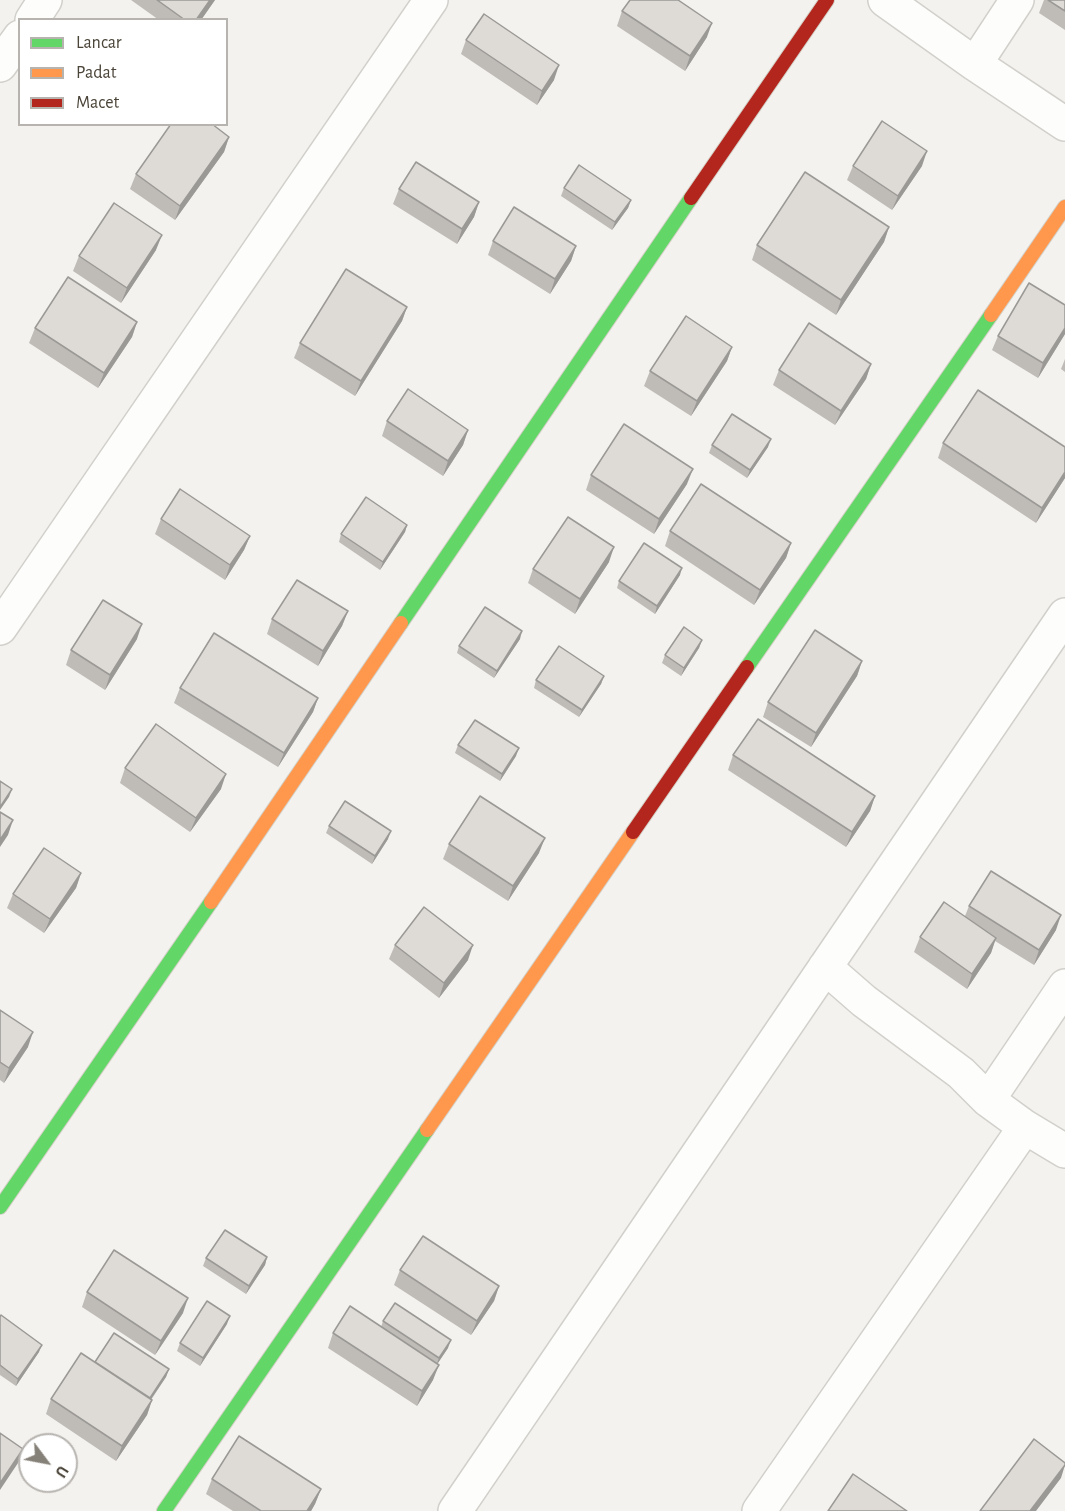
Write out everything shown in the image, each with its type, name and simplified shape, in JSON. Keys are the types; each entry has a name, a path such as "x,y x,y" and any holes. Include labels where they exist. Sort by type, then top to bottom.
{"street":[{"path":"33,18 45,0"},
{"path":"0,628 431,0"},
{"path":"0,1207 93,1075 827,0"},
{"path":"885,0 1065,124"},
{"path":"975,64 1017,0"},
{"path":"0,65 18,40"},
{"path":"164,1511 1065,207"},
{"path":"455,1511 1065,615"},
{"path":"825,967 864,1001 961,1073 988,1100 1025,1127 1065,1151"},
{"path":"988,1100 1065,986"},
{"path":"759,1511 1025,1127"}],"building":[{"path":"157,0 210,0 197,18 182,18"},
{"path":"630,0 678,0 712,23 690,56 622,11"},
{"path":"1048,0 1065,0 1065,11"},
{"path":"484,14 559,65 542,91 466,40"},
{"path":"882,121 927,151 898,196 853,166"},
{"path":"170,126 215,126 229,137 180,206 136,174"},
{"path":"416,162 479,202 462,229 399,189"},
{"path":"579,165 631,200 615,222 564,188"},
{"path":"805,172 889,227 841,300 757,245"},
{"path":"114,203 162,235 127,288 79,256"},
{"path":"514,207 576,246 555,279 493,241"},
{"path":"346,269 407,307 361,381 300,343"},
{"path":"68,277 137,322 104,373 35,328"},
{"path":"1029,283 1065,305 1065,328 1043,363 998,336"},
{"path":"686,316 732,347 697,401 650,371"},
{"path":"809,323 871,364 841,411 779,370"},
{"path":"408,389 468,430 448,461 387,421"},
{"path":"978,390 1065,447 1065,472 1042,508 943,443"},
{"path":"732,414 771,439 750,470 712,445"},
{"path":"624,424 693,469 659,519 591,475"},
{"path":"701,484 791,543 760,590 670,531"},
{"path":"180,489 250,536 230,565 161,519"},
{"path":"366,497 407,525 383,562 341,534"},
{"path":"568,517 614,547 580,599 533,569"},
{"path":"644,543 682,568 657,606 619,581"},
{"path":"297,580 348,611 323,651 272,619"},
{"path":"103,600 142,624 110,675 71,650"},
{"path":"485,607 522,631 497,671 459,646"},
{"path":"684,627 702,640 684,668 665,655"},
{"path":"815,630 862,661 816,733 768,702"},
{"path":"214,633 318,698 284,753 180,688"},
{"path":"559,646 604,676 582,710 536,680"},
{"path":"758,719 875,796 852,832 733,755"},
{"path":"475,720 519,748 502,774 458,745"},
{"path":"156,724 226,774 196,818 125,768"},
{"path":"0,781 12,789 0,807"},
{"path":"480,796 545,838 513,886 449,844"},
{"path":"345,801 391,831 375,856 329,826"},
{"path":"0,812 13,820 0,840"},
{"path":"44,848 81,873 50,919 13,894"},
{"path":"991,871 1061,915 1039,950 969,906"},
{"path":"944,902 996,938 972,974 920,937"},
{"path":"424,907 473,945 444,983 395,945"},
{"path":"0,1010 33,1032 9,1068 0,1062"},
{"path":"225,1230 267,1257 249,1286 206,1258"},
{"path":"423,1236 499,1286 477,1321 400,1270"},
{"path":"114,1250 188,1298 161,1341 87,1292"},
{"path":"207,1301 230,1316 203,1358 180,1343"},
{"path":"395,1303 451,1340 439,1358 383,1321"},
{"path":"350,1306 439,1365 422,1391 333,1333"},
{"path":"1,1315 42,1345 18,1379 0,1365"},
{"path":"114,1333 169,1369 150,1398 95,1362"},
{"path":"81,1353 152,1400 122,1446 51,1399"},
{"path":"0,1433 18,1446 18,1456 0,1483"},
{"path":"239,1436 321,1489 307,1511 261,1511 212,1479"},
{"path":"1034,1439 1065,1465 1030,1511 980,1511"},
{"path":"853,1474 907,1511 828,1511"}],"traffic: fast":[{"path":"401,623 691,198"},
{"path":"747,667 991,315"},
{"path":"0,1207 211,902"},
{"path":"164,1511 427,1130"}],"traffic: slow":[{"path":"991,315 1065,207"},
{"path":"211,902 401,623"},
{"path":"427,1130 633,832"}],"traffic: jam":[{"path":"691,198 827,0"},
{"path":"633,832 747,667"}]}
